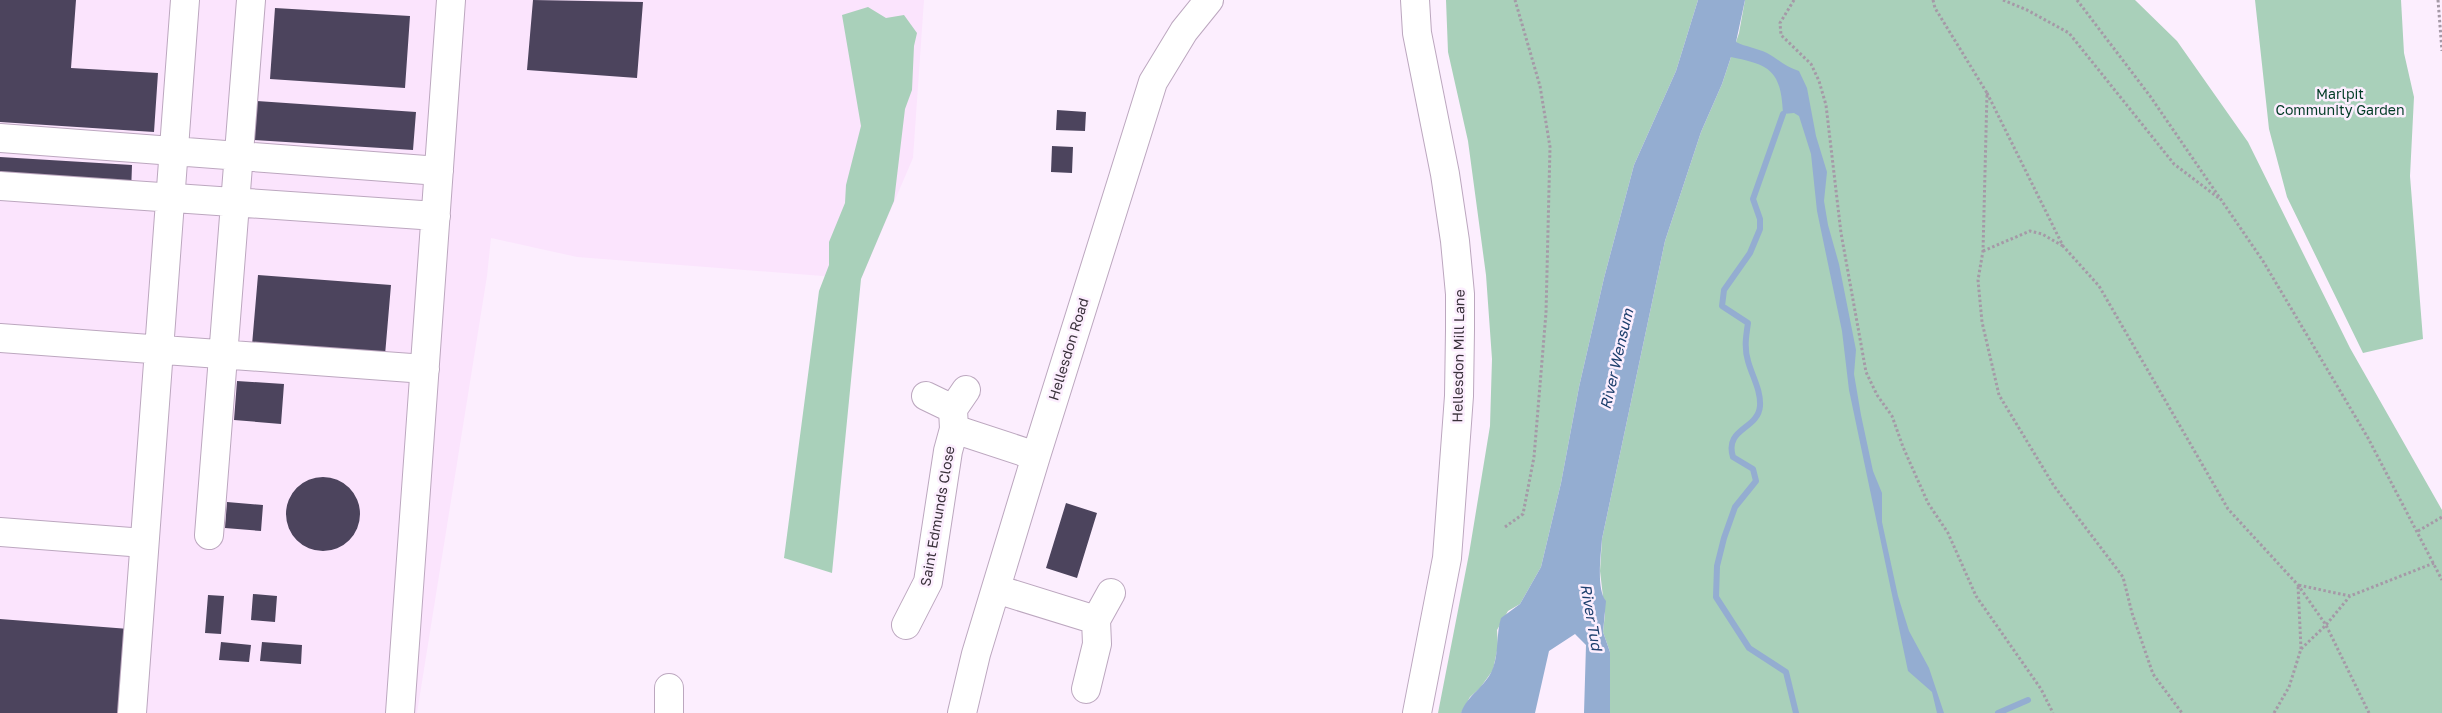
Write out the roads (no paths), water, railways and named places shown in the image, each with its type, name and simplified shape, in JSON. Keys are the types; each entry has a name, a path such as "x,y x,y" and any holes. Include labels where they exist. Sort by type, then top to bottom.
{"street":[{"path":"132,713 185,0"},
{"path":"209,535 251,0"},
{"path":"400,713 451,0"},
{"name":"Hellesdon Road","path":"962,713 996,589 1036,456 1153,82 1184,30 1209,0"},
{"name":"Hellesdon Mill Lane","path":"1416,0 1417,33 1445,174 1455,241 1460,303 1459,396 1447,558 1417,713"},
{"path":"0,138 438,170"},
{"path":"0,186 436,216"},
{"path":"0,338 425,369"},
{"name":"Saint Edmunds Close","path":"926,396 958,409 1036,456"},
{"name":"Saint Edmunds Close","path":"921,613 928,582 948,451 958,409"},
{"path":"0,532 144,543"},
{"path":"996,589 1096,620"},
{"path":"1086,689 1097,644 1096,620 1111,593"}],"water":[{"path":"1698,0 1745,0 1736,42 1767,53 1799,71 1807,88 1816,136 1827,172 1824,201 1828,225 1839,264 1856,350 1854,374 1861,415 1873,471 1882,493 1882,522 1898,596 1909,631 1929,668 1944,713 1937,713 1932,692 1908,671 1849,390 1842,331 1817,211 1811,154 1799,116 1794,113 1783,114 1780,88 1771,72 1756,63 1731,57 1722,84 1701,132 1665,241 1602,539 1600,580 1603,596 1606,601 1603,632 1610,652 1610,713 1584,713 1586,645 1575,634 1549,651 1535,713 1461,713 1468,701 1486,681 1493,668 1501,618 1520,604 1541,567 1561,483 1579,387 1604,278 1634,165 1676,71"}],"waterway":[{"path":"1783,114 1753,199 1760,219 1760,229 1750,253 1724,290 1722,306 1748,323 1746,351 1758,389 1760,406 1754,420 1737,434 1731,447 1733,457 1753,469 1756,481 1735,507 1724,538 1717,566 1716,597 1749,648 1786,672 1796,713"},
{"path":"1998,713 2028,700"}],"park label":[{"name":"Marlpit Community Garden","path":"2340,102"}],"water label":[{"name":"River Wensum","path":"1616,359"},
{"name":"River Tud","path":"1592,617"}]}
